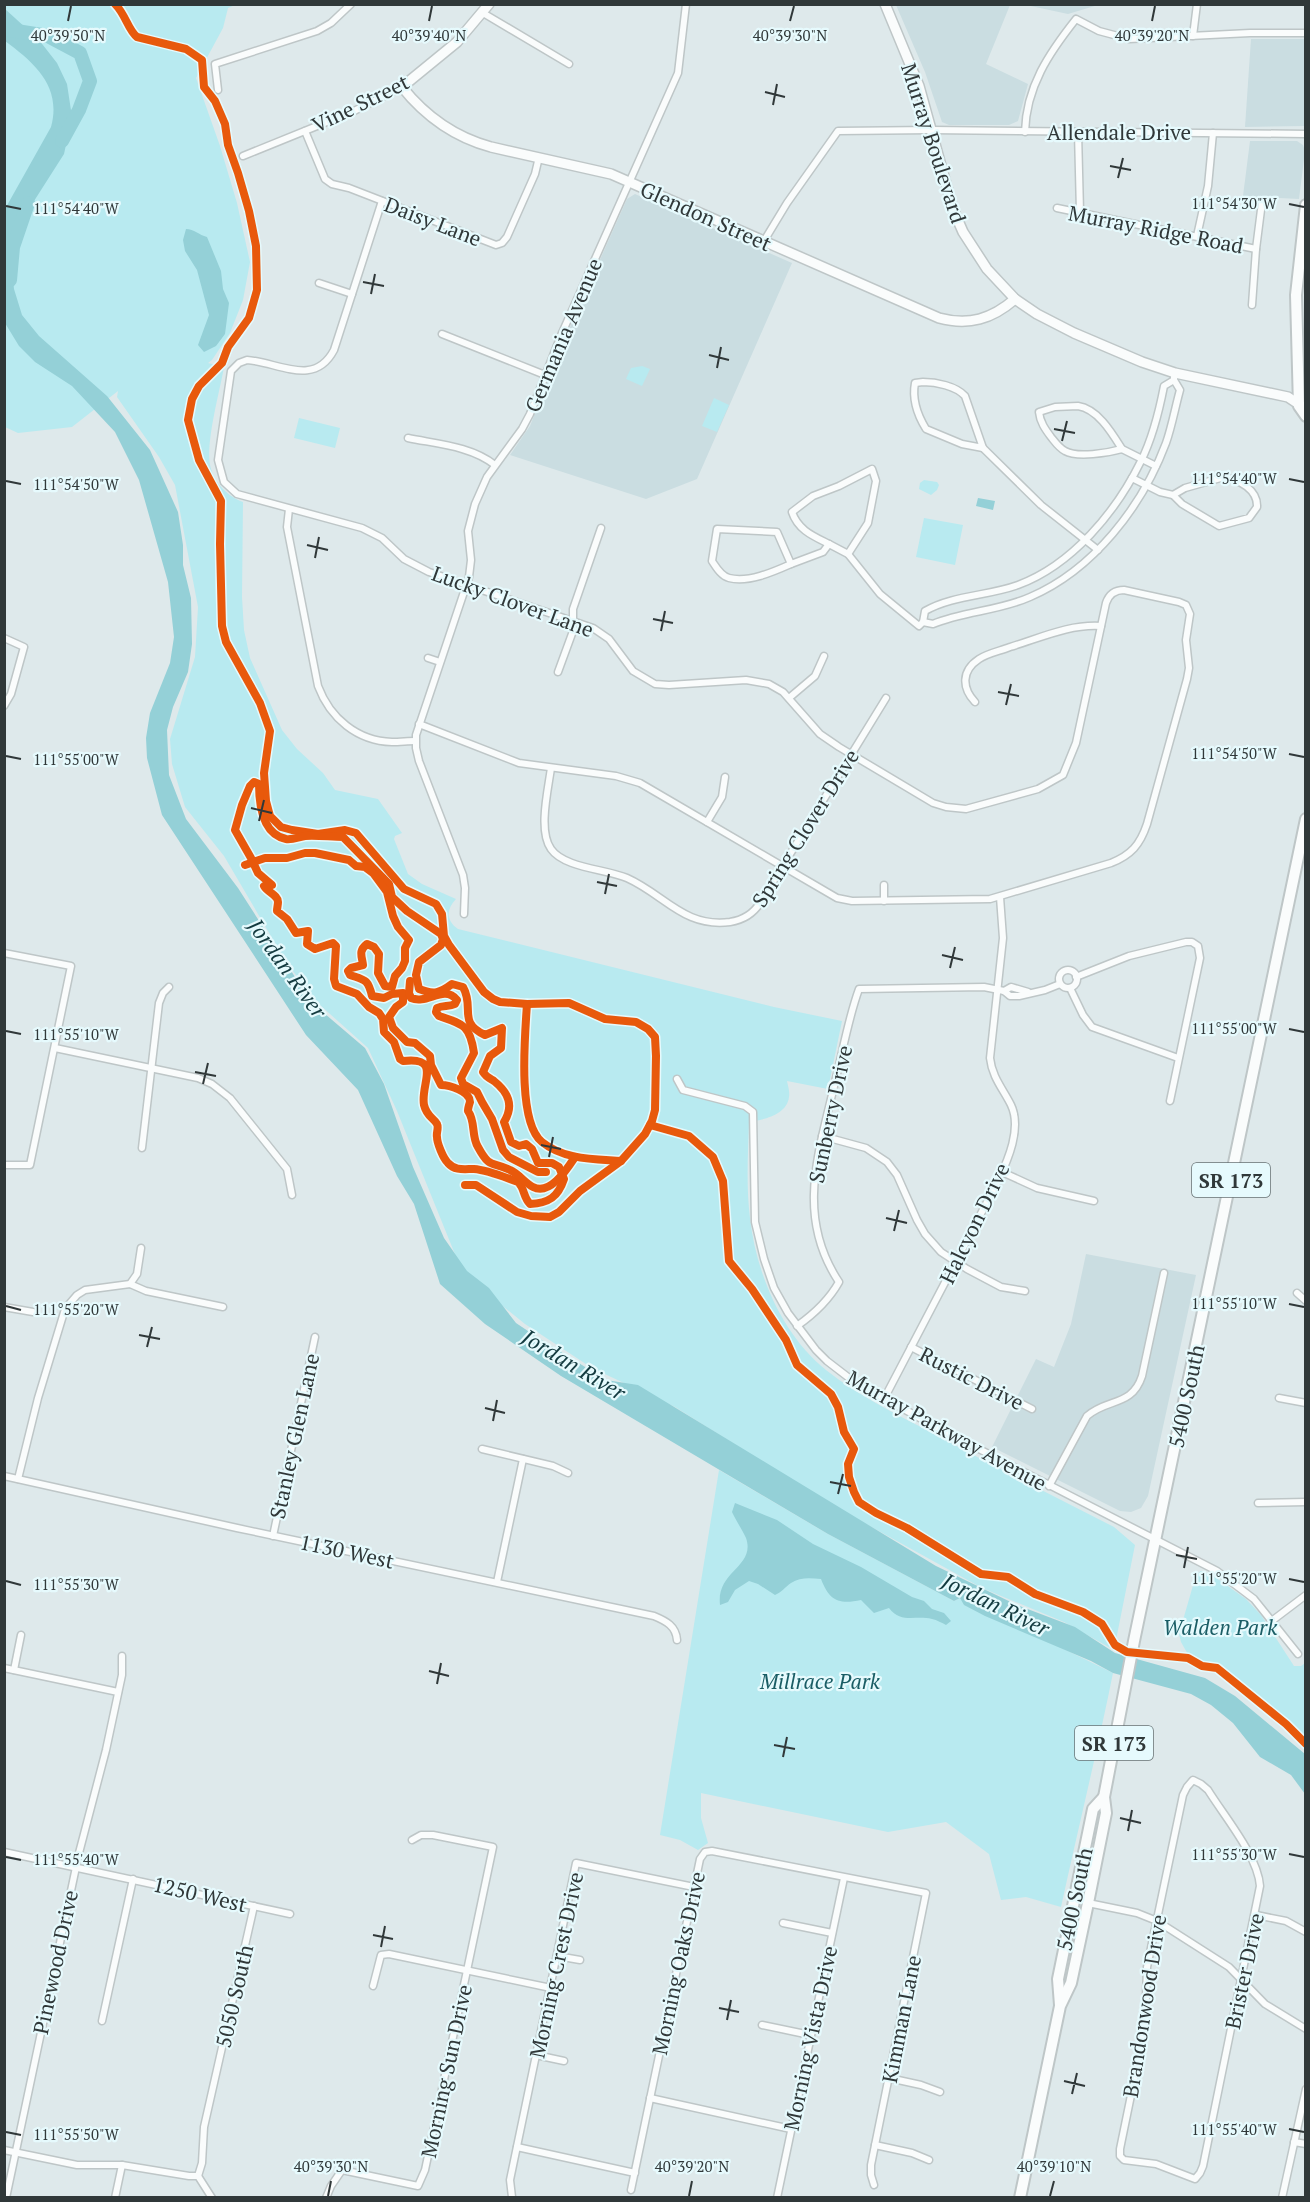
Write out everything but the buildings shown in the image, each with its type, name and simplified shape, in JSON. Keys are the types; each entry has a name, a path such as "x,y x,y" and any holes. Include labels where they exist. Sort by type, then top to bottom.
{"main road":[{"path":"1305,205 1296,295 1297,396 1305,416"},
{"name":"5400 South","path":"1020,2198 1060,2006 1071,1983 1088,1903 1106,1813 1104,1797 1134,1641 1305,819"},
{"name":"5400 South","path":"1060,2006 1058,1979 1093,1809 1104,1797"}],"street":[{"path":"218,90 215,64 317,31 331,23 351,4"},
{"name":"Vine Street","path":"243,156 366,105 402,87 446,52 489,4"},
{"name":"Germania Avenue","path":"464,914 463,875 419,761 416,741 419,723 471,565 468,536 470,520 479,494 495,465 526,422 562,333 679,70 686,4"},
{"name":"Murray Boulevard","path":"885,4 919,86 952,209 963,232 987,269 1015,299 1037,314 1074,333 1174,377 1297,396"},
{"path":"1193,36 1197,4"},
{"path":"483,13 569,64"},
{"path":"1025,132 1030,97 1039,72 1057,43 1076,19 1099,31 1129,39 1305,33"},
{"name":"Glendon Street","path":"402,87 432,118 456,134 491,147 595,168 947,320 966,322 982,319 1003,309 1015,299"},
{"name":"Allendale Drive","path":"764,242 787,203 838,131 932,130 1305,135"},
{"name":"Daisy Lane","path":"305,131 325,179 332,184 499,246 507,237 536,172 539,157"},
{"path":"1078,132 1080,212"},
{"path":"1197,236 1208,186 1213,133"},
{"path":"319,283 352,294 382,201"},
{"path":"1252,305 1262,202"},
{"name":"Murray Ridge Road","path":"1057,208 1256,249"},
{"name":"Lucky Clover Lane","path":"352,294 334,350 319,367 301,371 247,360 239,363 231,371 218,454 221,477 228,487 237,494 368,530 382,538 404,559 418,567 602,633 633,671 650,682 669,685 752,680 774,686 789,698 820,734 927,800 953,809 978,807 1051,783 1063,775 1073,751 1108,597 1118,590 1179,602 1189,609 1186,640 1189,672 1147,824 1138,845 1128,855 1111,863 1000,897"},
{"path":"442,334 545,375"},
{"path":"848,554 868,523 876,481 872,468 839,486 813,495 792,512 802,528 848,554 880,594 921,624 933,624 1031,597 1071,574 1098,550 1146,485 1169,433 1180,390 1174,377 1164,386 1157,417 1142,460 1132,478 1086,539 1062,561 1033,578 1009,588 937,605 925,611 921,624"},
{"path":"983,448 962,444 926,429 914,399 915,384 932,382 961,392 969,407 983,448 1042,506 1098,550"},
{"path":"1122,450 1108,453 1067,452 1060,448 1045,429 1039,412 1055,407 1086,407 1092,410 1113,435 1122,450 1156,466"},
{"path":"408,438 466,450 495,465"},
{"path":"1132,478 1160,492 1173,495 1182,504 1219,526 1249,518 1257,507 1253,491 1224,477 1185,488 1173,495"},
{"path":"289,509 287,527 318,686 324,700 340,721 361,735 386,741 416,741"},
{"path":"558,672 573,631 573,609 601,528"},
{"path":"790,564 777,532 717,529 712,561 729,579 751,578 790,564 823,552 829,544"},
{"path":"975,702 965,689 964,683 969,669 979,659 1056,632 1082,626 1101,626"},
{"path":"4,638 24,647 11,694 4,706"},
{"path":"789,698 815,676 824,656"},
{"path":"428,658 440,662"},
{"name":"Spring Clover Drive","path":"551,768 544,830 545,839 554,853 566,861 627,879 694,919 710,923 739,920 758,907 885,698"},
{"path":"419,723 514,762 616,776 634,781 837,898 847,901 971,901 1000,897"},
{"path":"707,822 722,797 724,777"},
{"path":"884,885 884,901"},
{"name":"Halcyon Drive","path":"884,1399 1002,1172 1011,1145 1015,1116 1011,1104 997,1081 991,1065 990,1051 1001,990 1004,938 1000,897"},
{"path":"1076,977 1137,953 1186,942 1195,944 1200,949 1170,1101"},
{"path":"4,953 71,966 30,1165 4,1165"},
{"path":"1062,971 1071,971 1076,977 1075,984 1070,988 1060,984 1059,976 1062,971"},
{"path":"1001,990 1010,996 1019,996 1060,984"},
{"path":"142,1148 159,1003 163,993 169,987"},
{"name":"Sunberry Drive","path":"797,1326 819,1308 833,1293 839,1282 820,1245 814,1213 814,1172 859,988 984,987 1001,990"},
{"path":"1070,988 1083,1015 1092,1027 1178,1059"},
{"path":"55,1048 212,1084 230,1098 287,1169 292,1195"},
{"name":"Murray Parkway Avenue","path":"677,1079 683,1090 745,1106 754,1114 756,1222 768,1274 797,1326 816,1350 833,1366 884,1399 1049,1486 1198,1560 1235,1582 1273,1620 1298,1654"},
{"path":"822,1136 866,1148 883,1158 897,1175 925,1234 941,1252 1001,1287 1025,1291"},
{"path":"1002,1172 1037,1188 1094,1201"},
{"path":"130,1284 137,1274 141,1248"},
{"path":"1049,1486 1087,1416 1094,1410 1126,1398 1138,1386 1164,1273"},
{"path":"18,1479 58,1326 64,1309 81,1292 92,1288 130,1284 146,1291 223,1307"},
{"path":"1297,1293 1305,1301"},
{"path":"4,1307 33,1312"},
{"name":"Stanley Glen Lane","path":"273,1536 315,1337"},
{"name":"Rustic Drive","path":"911,1347 1032,1409"},
{"path":"1279,1398 1305,1403"},
{"path":"483,1449 553,1466 568,1473"},
{"path":"497,1582 523,1459"},
{"name":"1130 West","path":"4,1476 273,1536 654,1616 666,1621 674,1628 677,1640"},
{"path":"1258,1503 1305,1502"},
{"path":"1273,1620 1305,1595"},
{"path":"14,1670 21,1635"},
{"name":"Pinewood Drive","path":"6,2198 76,1867 106,1750 122,1671 122,1656"},
{"path":"4,1668 118,1692"},
{"name":"Brister Drive","path":"1193,1780 1208,1790 1255,1865 1260,1886 1256,1915 1203,2166 1195,2179"},
{"name":"Brandonwood Drive","path":"1193,1780 1186,1787 1183,1796 1146,1970 1144,2032 1120,2146 1120,2156 1124,2160 1156,2164 1195,2179"},
{"name":"Morning Sun Drive","path":"326,2198 342,2170 418,2186 425,2170 493,1847 433,1835 421,1835 412,1840"},
{"name":"Morning Oaks Drive","path":"631,2190 700,1859 705,1852 712,1851 926,1893"},
{"name":"1250 West","path":"4,1852 290,1914"},
{"name":"Morning Crest Drive","path":"512,2197 510,2180 576,1863 694,1887"},
{"name":"Morning Vista Drive","path":"777,2198 843,1878"},
{"path":"102,2021 133,1879"},
{"name":"Kimman Lane","path":"874,2186 871,2170 875,2145 926,1893"},
{"path":"1088,1903 1137,1913 1157,1921 1229,1967 1265,2004 1305,2029"},
{"name":"5050 South","path":"198,2176 202,2163 204,2127 254,1906"},
{"path":"1256,1915 1290,1923 1305,1932"},
{"path":"783,1923 832,1933"},
{"path":"373,1986 381,1955 396,1955 550,1988"},
{"path":"557,1956 580,1960"},
{"path":"762,2025 810,2035"},
{"path":"536,2055 564,2061"},
{"path":"889,2078 940,2092"},
{"path":"1282,2198 1305,2089"},
{"path":"650,2098 791,2129"},
{"path":"1294,2142 1305,2145"},
{"path":"875,2145 912,2153 929,2160"},
{"path":"517,2147 634,2173"},
{"path":"4,2150 77,2165 122,2165 198,2176 212,2198"},
{"path":"115,2198 122,2165"}],"shaded area":[{"path":"896,5 1010,5 986,64 1028,84 1018,121 1009,125 949,125 942,122 925,72"},
{"path":"1026,5 1098,5 1068,14"},
{"path":"1251,39 1305,39 1304,126 1245,127"},
{"path":"1250,141 1297,141 1303,145 1305,151 1299,199 1243,196"},
{"path":"635,194 792,263 697,479 646,499 510,455 530,426 563,343 627,199"},
{"path":"1086,1254 1196,1275 1148,1496 1141,1508 1131,1512 1120,1511 992,1447 1036,1359 1054,1367 1071,1324"}],"green space":[{"path":"4,5 235,5 228,8 223,28 196,78 237,203 250,262 243,300 230,333 208,363 224,367 213,419 209,459 213,475 219,485 243,502 244,630 250,658 282,730 297,749 323,773 335,790 378,799 402,833 394,839 408,874 422,884 456,899 450,907 449,919 458,929 774,1007 842,1021 828,1089 787,1081 789,1095 784,1108 774,1116 749,1122 750,1218 758,1260 774,1302 796,1339 810,1356 851,1388 877,1404 1114,1527 1135,1545 1114,1650 1064,1622 982,1588 828,1503 675,1407 592,1368 525,1324 463,1274 397,1111 368,1048 311,997 282,955 224,856 185,807 172,764 170,739 195,657 198,607 175,485 159,457 117,397 118,391 72,427 18,433 5,427"},
{"path":"642,366 650,369 642,386 626,379 631,368"},
{"path":"714,398 729,405 717,432 702,426"},
{"path":"299,418 340,428 335,448 294,438"},
{"path":"924,480 937,482 939,485 931,495 919,489 920,483"},
{"path":"924,518 963,525 955,565 916,557"},
{"name":"Millrace Park","path":"719,1470 828,1534 954,1601 960,1598 1113,1673 1061,1907 1026,1897 1001,1900 989,1854 946,1822 888,1832 701,1793 701,1818 708,1843 698,1850 680,1840 660,1835"},
{"name":"Walden Park","path":"1201,1571 1215,1577 1246,1599 1261,1615 1294,1666 1301,1666 1305,1663 1305,1741 1289,1724 1220,1667 1205,1665 1190,1658 1179,1634 1196,1575"}],"water":[{"path":"4,8 39,40 57,63 67,84 72,117 64,154 20,223 11,261 14,289 22,315 39,336 107,396 150,450 178,512 183,545 183,565 191,598 192,644 188,672 173,707 167,730 169,775 186,819 238,888 311,1002 365,1048 384,1084 413,1167 444,1238 467,1271 489,1288 516,1323 537,1337 606,1380 638,1385 936,1566 1017,1605 1075,1627 1115,1653 1205,1678 1235,1696 1305,1754 1305,1794 1291,1775 1260,1757 1233,1723 1211,1705 1191,1694 1113,1673 1091,1661 985,1616 964,1605 960,1598 954,1601 828,1534 561,1376 485,1324 440,1284 414,1204 397,1176 358,1090 306,1035 162,815 147,758 146,738 150,713 170,663 174,637 168,582 139,480 115,432 72,386 35,362 19,346 5,323 5,209 51,127 53,100 49,88 36,67 5,41"},
{"path":"186,229 207,237 221,271 223,289 229,303 225,334 216,346 204,352 198,345 209,315 197,270 185,251 183,240"},
{"path":"978,498 995,501 993,510 976,506"},
{"path":"735,1503 777,1520 813,1544 861,1567 912,1597 924,1601 932,1609 944,1613 951,1621 946,1625 932,1619 898,1616 889,1608 874,1613 861,1600 846,1602 835,1599 827,1592 821,1579 813,1578 794,1581 775,1595 749,1581 735,1590 728,1602 720,1605 720,1594 724,1584 746,1556 748,1548 746,1538 732,1512"}],"waterway":[{"name":"Jordan River","path":"4,29 48,36 80,53 90,81 79,110 62,141"},
{"name":"Jordan River","path":"10,280 13,247 28,203"}],"cycle path":[{"path":"115,4 137,37 186,49 202,60 204,87 215,101 225,124 228,145 249,211 256,246 257,290 249,318 228,347 222,363 199,386 192,399 188,420 199,460 221,501 222,626 226,642 260,703 270,731 264,773 266,801 270,816 281,827 292,830 318,834 345,830 356,833 404,889 436,904 442,914 444,936 449,945 484,992 493,999 500,1002 527,1004 569,1003 605,1019 636,1022 648,1029 655,1037 655,1110 645,1134 621,1161 580,1191 559,1212 550,1217 531,1216 517,1212 476,1185 465,1185"},
{"path":"254,782 259,784 261,808 267,824 278,836 286,839 305,836 343,837 389,884 392,897 407,911 441,934 443,939 441,945 419,962 416,975 419,989 433,992 452,984 463,987 468,1002 471,1025 485,1035 502,1028 501,1048 490,1056 483,1072 506,1095 509,1111 504,1122 511,1142 519,1146 526,1144 532,1149 538,1163 552,1163 559,1167 564,1179 552,1198 530,1204 518,1182 485,1171 457,1168 446,1161 438,1143 437,1124 424,1105 426,1067 423,1063 400,1059 394,1042 384,1032 383,1019 379,1013 369,1007 357,994 336,986 334,979 336,946 333,943 315,949 307,944 308,931 296,933 287,919 277,911 278,900 264,886 272,885 258,873 235,830 242,805 254,782"},
{"path":"245,865 265,858 287,858 315,853 349,860 356,866 365,867 373,873 387,892 398,927 409,940 405,948 405,961 395,976 392,987 385,986 378,973 379,954 374,947 367,944 361,956 363,965 351,968 348,971 350,975 365,981 372,996 384,998 392,994 403,993 403,1002 389,1017 393,1028 407,1042 415,1043 430,1056 431,1065 441,1085 458,1089 467,1095 470,1102 468,1111 476,1143 488,1162 504,1167 539,1189 552,1185 575,1157"},
{"path":"410,981 411,998 423,999 447,994 457,1000 453,1005 437,1008 436,1012 439,1016 460,1024 470,1037 474,1053 461,1078 463,1084 477,1092 492,1119 503,1150 509,1157 538,1172 546,1172"},
{"path":"527,1004 524,1077 529,1116 534,1132 542,1142 560,1152 580,1158 621,1161"},
{"path":"650,1125 689,1136 713,1157 723,1181 729,1261 752,1289 786,1340 797,1365 831,1394 838,1407 844,1432 854,1449 848,1464 849,1477 859,1502 907,1528 981,1574 1008,1577 1035,1594 1083,1612 1102,1624 1115,1645 1127,1652 1188,1658 1202,1666 1217,1668 1286,1724 1306,1744"}]}
